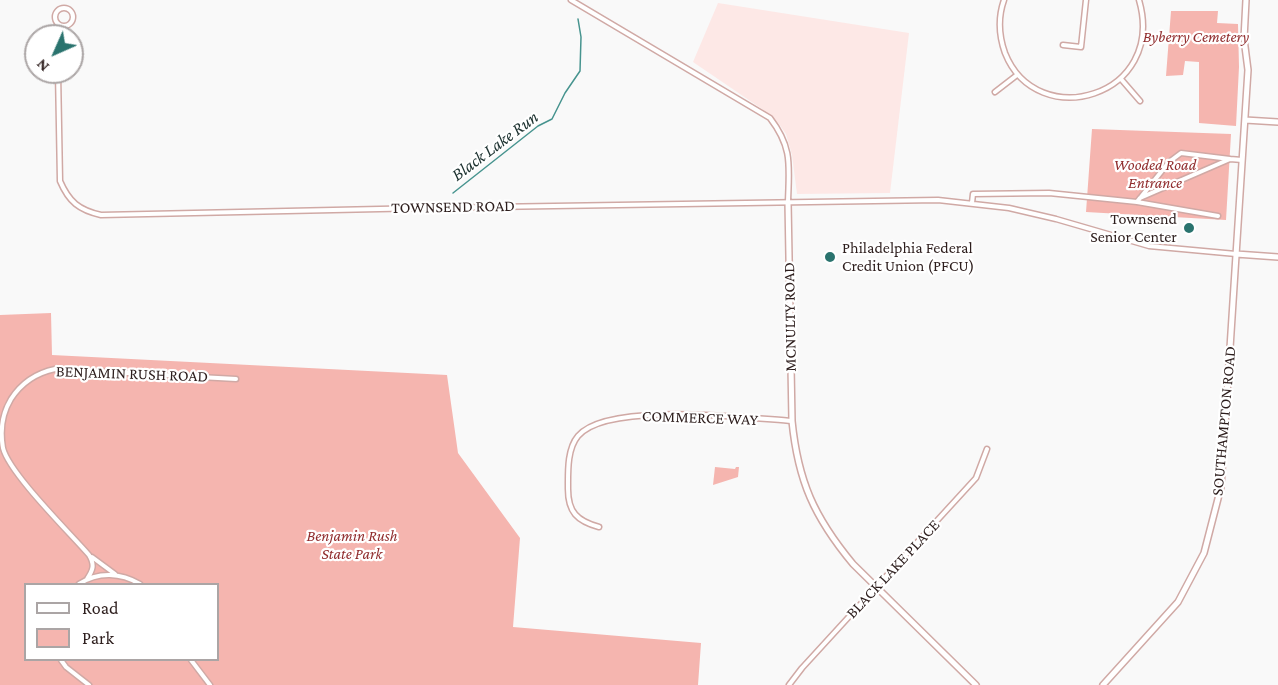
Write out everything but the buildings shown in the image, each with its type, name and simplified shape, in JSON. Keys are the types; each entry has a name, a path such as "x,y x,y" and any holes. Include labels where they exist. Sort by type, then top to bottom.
{"street":[{"name":"MCNULTY ROAD","path":"571,0 770,118 781,133 789,157 792,421 795,449 812,504 835,542 853,564 976,685"},
{"path":"1004,0 1001,9 1001,43 1017,75 1042,92 1069,97 1092,95 1108,88 1121,79 1133,63 1141,48 1144,31 1143,13 1139,0"},
{"path":"1063,45 1081,46 1086,0"},
{"name":"SOUTHAMPTON ROAD","path":"1103,685 1178,602 1204,553 1221,487 1248,70 1244,39 1246,0"},
{"path":"67,9 72,13 72,21 65,27 60,26 55,21 56,12 67,9"},
{"path":"995,92 1017,75"},
{"path":"1121,79 1140,101"},
{"name":"TOWNSEND ROAD","path":"58,84 60,181 65,192 78,207 101,215 905,200 972,203 1009,208 1149,246 1278,256"},
{"path":"1245,120 1278,122"},
{"path":"1139,200 1169,162 1180,153 1242,160"},
{"path":"1139,200 1230,159"},
{"name":"TOWNSEND ROAD","path":"972,203 973,194 1041,193 1139,200 1218,216"},
{"name":"BENJAMIN RUSH ROAD","path":"136,583 116,574 89,555 13,468 3,448 2,422 9,402 17,390 35,376 55,369 236,379"},
{"name":"COMMERCE WAY","path":"599,527 585,523 578,518 571,507 568,491 570,449 577,437 586,429 601,421 627,416 663,414 792,421"},
{"name":"BLACK LAKE PLACE","path":"789,685 976,478 987,449"},
{"path":"82,583 92,571 93,562 89,555"},
{"path":"87,579 116,574"},
{"path":"62,661 89,685"},
{"path":"192,661 210,685"}],"shaded area":[{"path":"718,3 909,33 890,193 797,194 792,155 786,134 779,124 762,109 693,62"}],"green space":[{"name":"Byberry Cemetery","path":"1171,11 1218,11 1217,23 1238,24 1239,67 1236,126 1199,123 1199,62 1185,61 1183,75 1166,76"},
{"name":"Wooded Road Entrance","path":"1092,129 1231,134 1226,220 1086,212"},
{"name":"Benjamin Rush State Park","path":"51,313 52,355 447,375 458,453 520,538 513,627 701,643 698,685 0,685 0,315"},
{"path":"715,467 735,469 739,467 738,477 713,485"}],"waterway":[{"name":"Black Lake Run","path":"453,193 538,126 552,119 565,93 580,71 581,37 578,19"}],"place":[{"name":"Townsend Senior Center","path":"1189,228"},
{"name":"Philadelphia Federal Credit Union (PFCU)","path":"830,257"}]}
